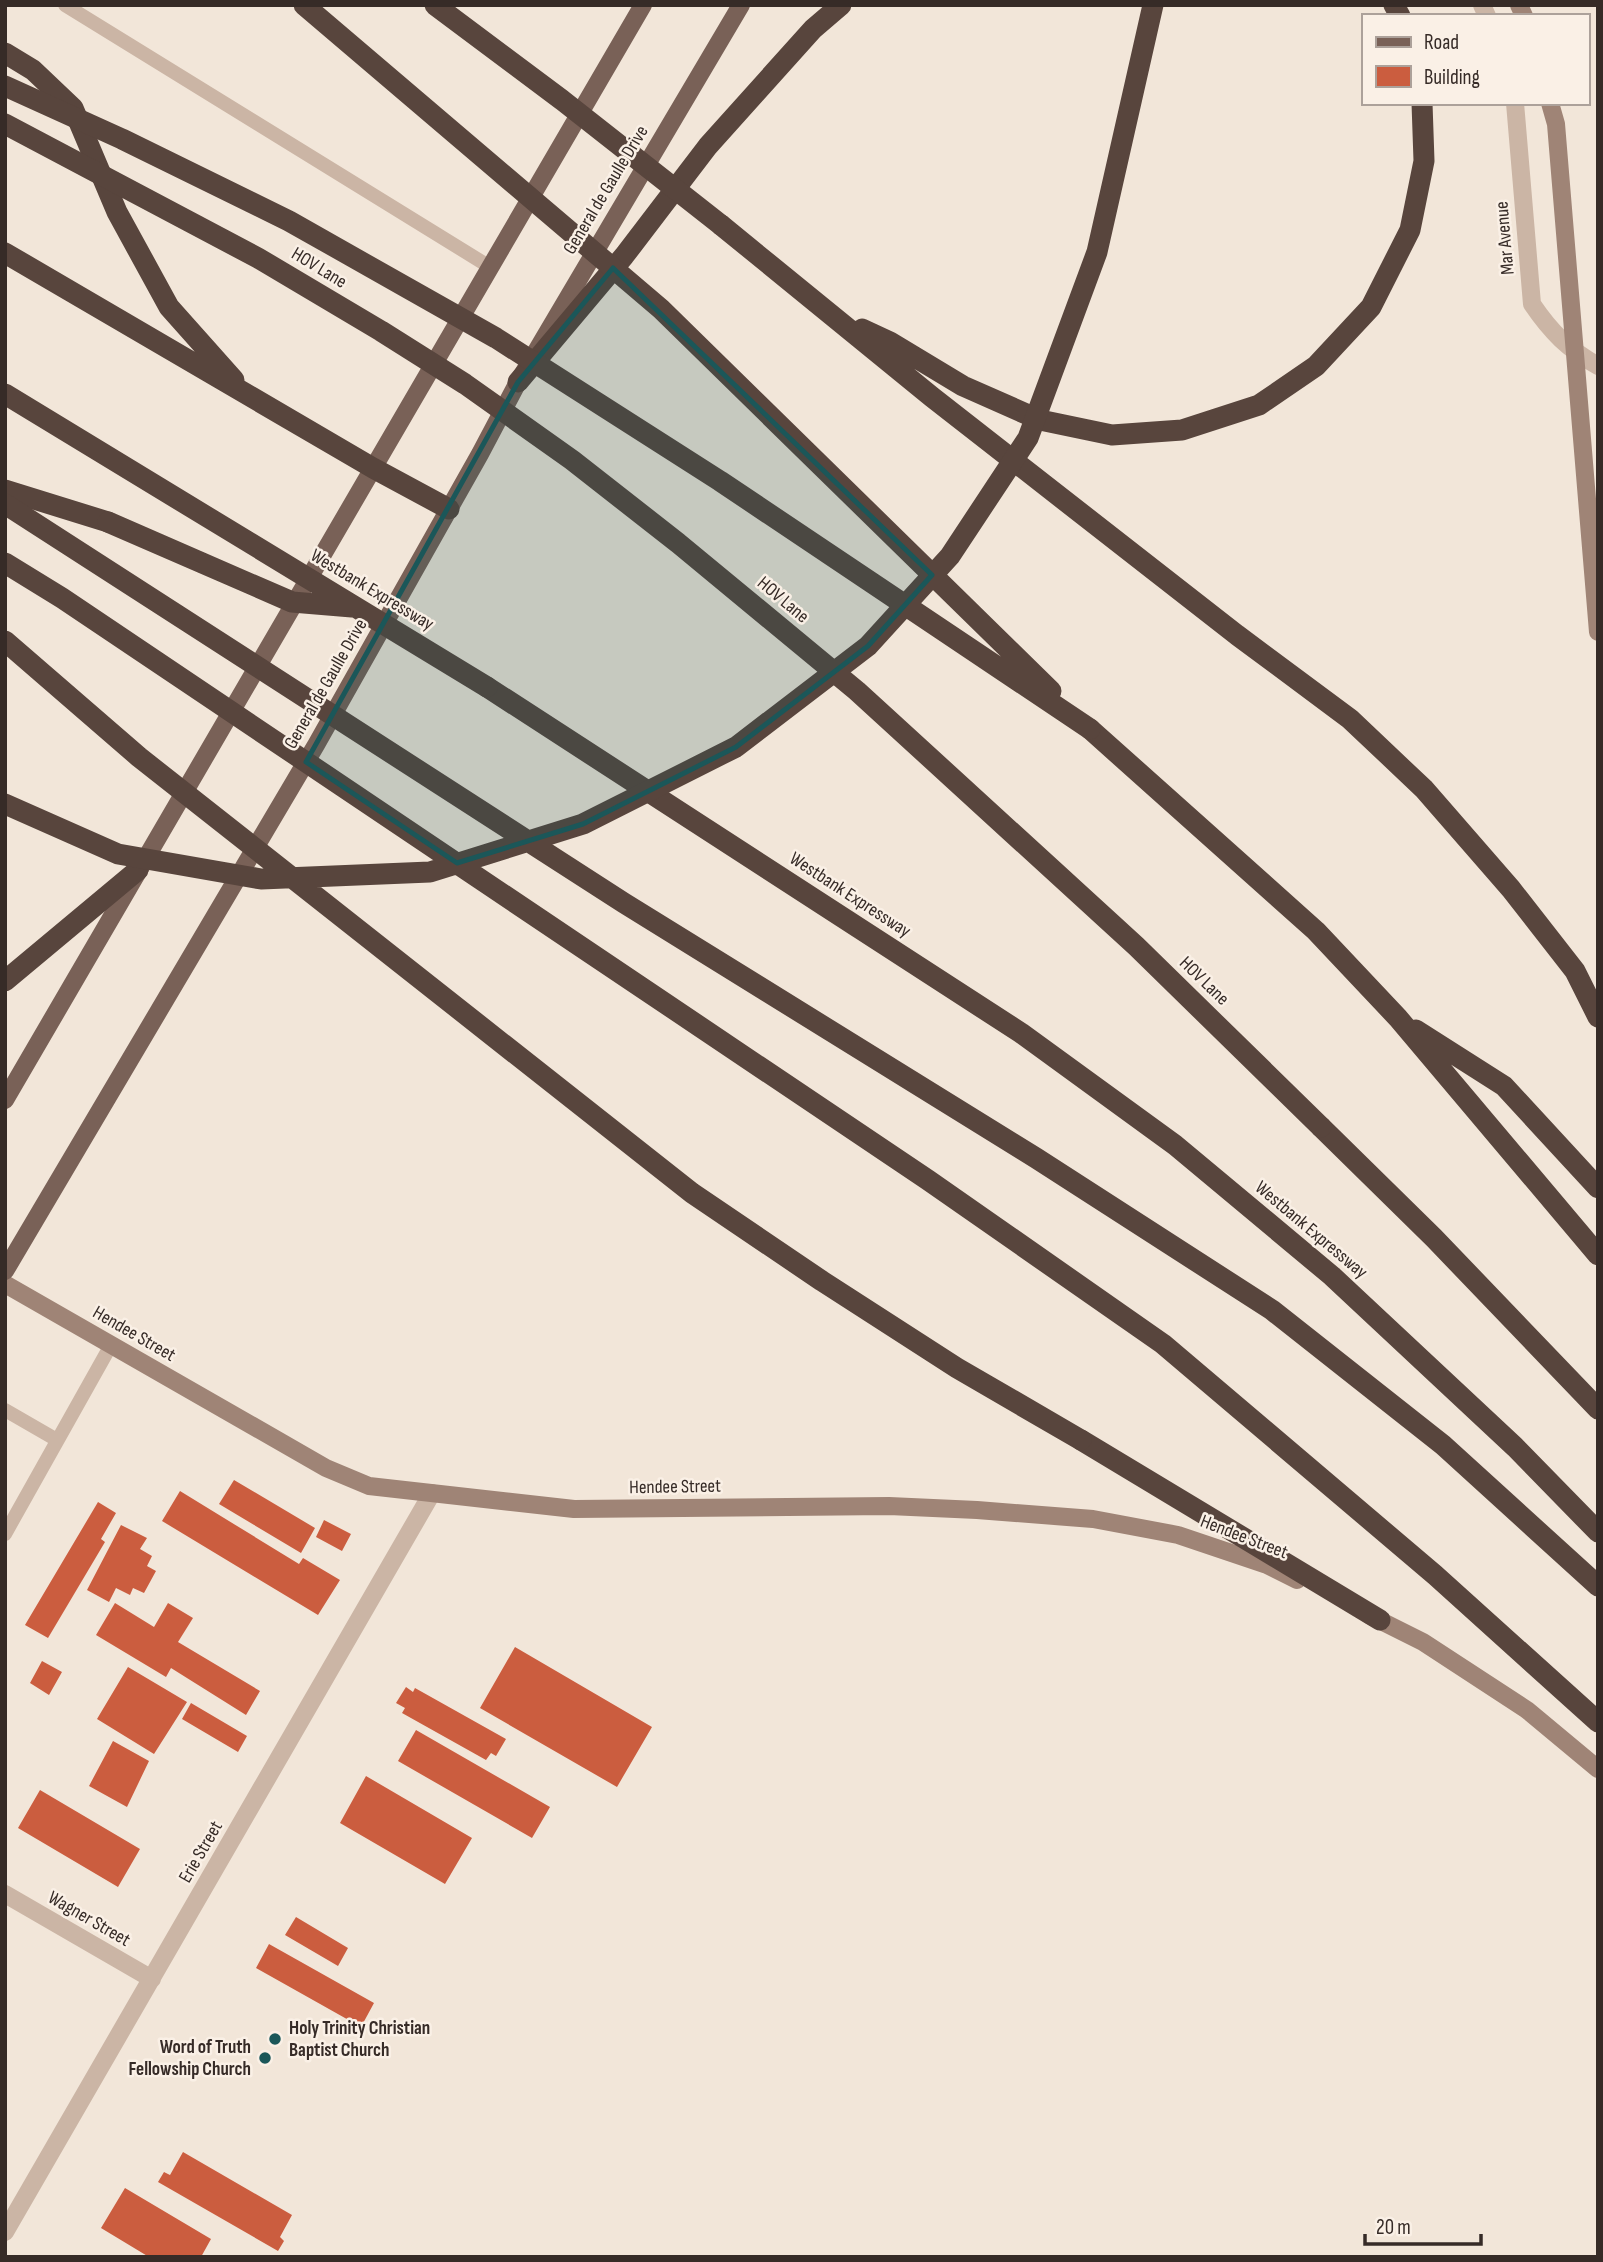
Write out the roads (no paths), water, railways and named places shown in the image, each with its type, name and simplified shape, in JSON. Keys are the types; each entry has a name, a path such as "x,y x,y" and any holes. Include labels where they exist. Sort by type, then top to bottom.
{"highway":[{"path":"304,5 661,309 1090,729 1316,931 1398,1018 1598,1255"},
{"path":"435,5 573,108 838,318 943,405 1237,635 1350,719 1424,789 1511,889 1575,971 1598,1017"},
{"path":"518,382 624,256 708,146 813,29 841,5"},
{"path":"5,804 118,853 261,879 430,872 583,824 736,747 868,646 950,556 1028,438 1097,252 1153,5"},
{"path":"5,53 33,70 73,108 117,212 169,307 247,394"},
{"path":"5,86 122,139 289,221 496,338 720,481 1090,729"},
{"path":"838,318 890,342 963,386 1052,423 1112,435 1182,430 1259,405 1316,366 1371,307 1410,230 1424,160 1422,105"},
{"name":"HOV Lane","path":"5,124 258,258 381,331 562,452 636,509 857,691 1136,946 1434,1238 1598,1409"},
{"path":"5,253 373,468 449,509"},
{"name":"Westbank Expressway","path":"5,394 487,687 1021,1033 1175,1145 1332,1276 1515,1447 1598,1532"},
{"path":"5,490 108,522 292,602 357,608"},
{"path":"5,504 624,903 1036,1158 1272,1310 1443,1445 1598,1586"},
{"path":"5,563 118,636 916,1173 1163,1344 1436,1575 1598,1722"},
{"path":"5,641 139,757 692,1193 957,1368 1380,1620"},
{"path":"5,981 138,870"},
{"path":"1398,1018 1504,1086 1598,1188"}],"main road":[{"path":"5,1100 643,5"},
{"name":"General de Gaulle Drive","path":"5,1271 309,757 518,382 741,5"},
{"path":"1551,105 1556,124 1598,632"},
{"name":"Hendee Street","path":"5,1284 326,1468 369,1486 574,1509 889,1506 1093,1519 1178,1535 1267,1565 1380,1620"},
{"path":"1380,1620 1423,1642 1527,1710 1598,1769"}],"street":[{"name":"Mar Avenue","path":"1515,105 1532,304 1546,326 1574,353 1598,366"},
{"name":"Erie Street","path":"5,2232 432,1493"},
{"name":"Wagner Street","path":"5,1894 152,1979"}],"lane":[{"path":"65,5 490,267"},
{"path":"5,1534 10,1516 111,1345"},
{"path":"5,1410 57,1440"}],"place":[{"name":"Holy Trinity Christian Baptist Church","path":"275,2039"},
{"name":"Word of Truth Fellowship Church","path":"265,2058"}]}
